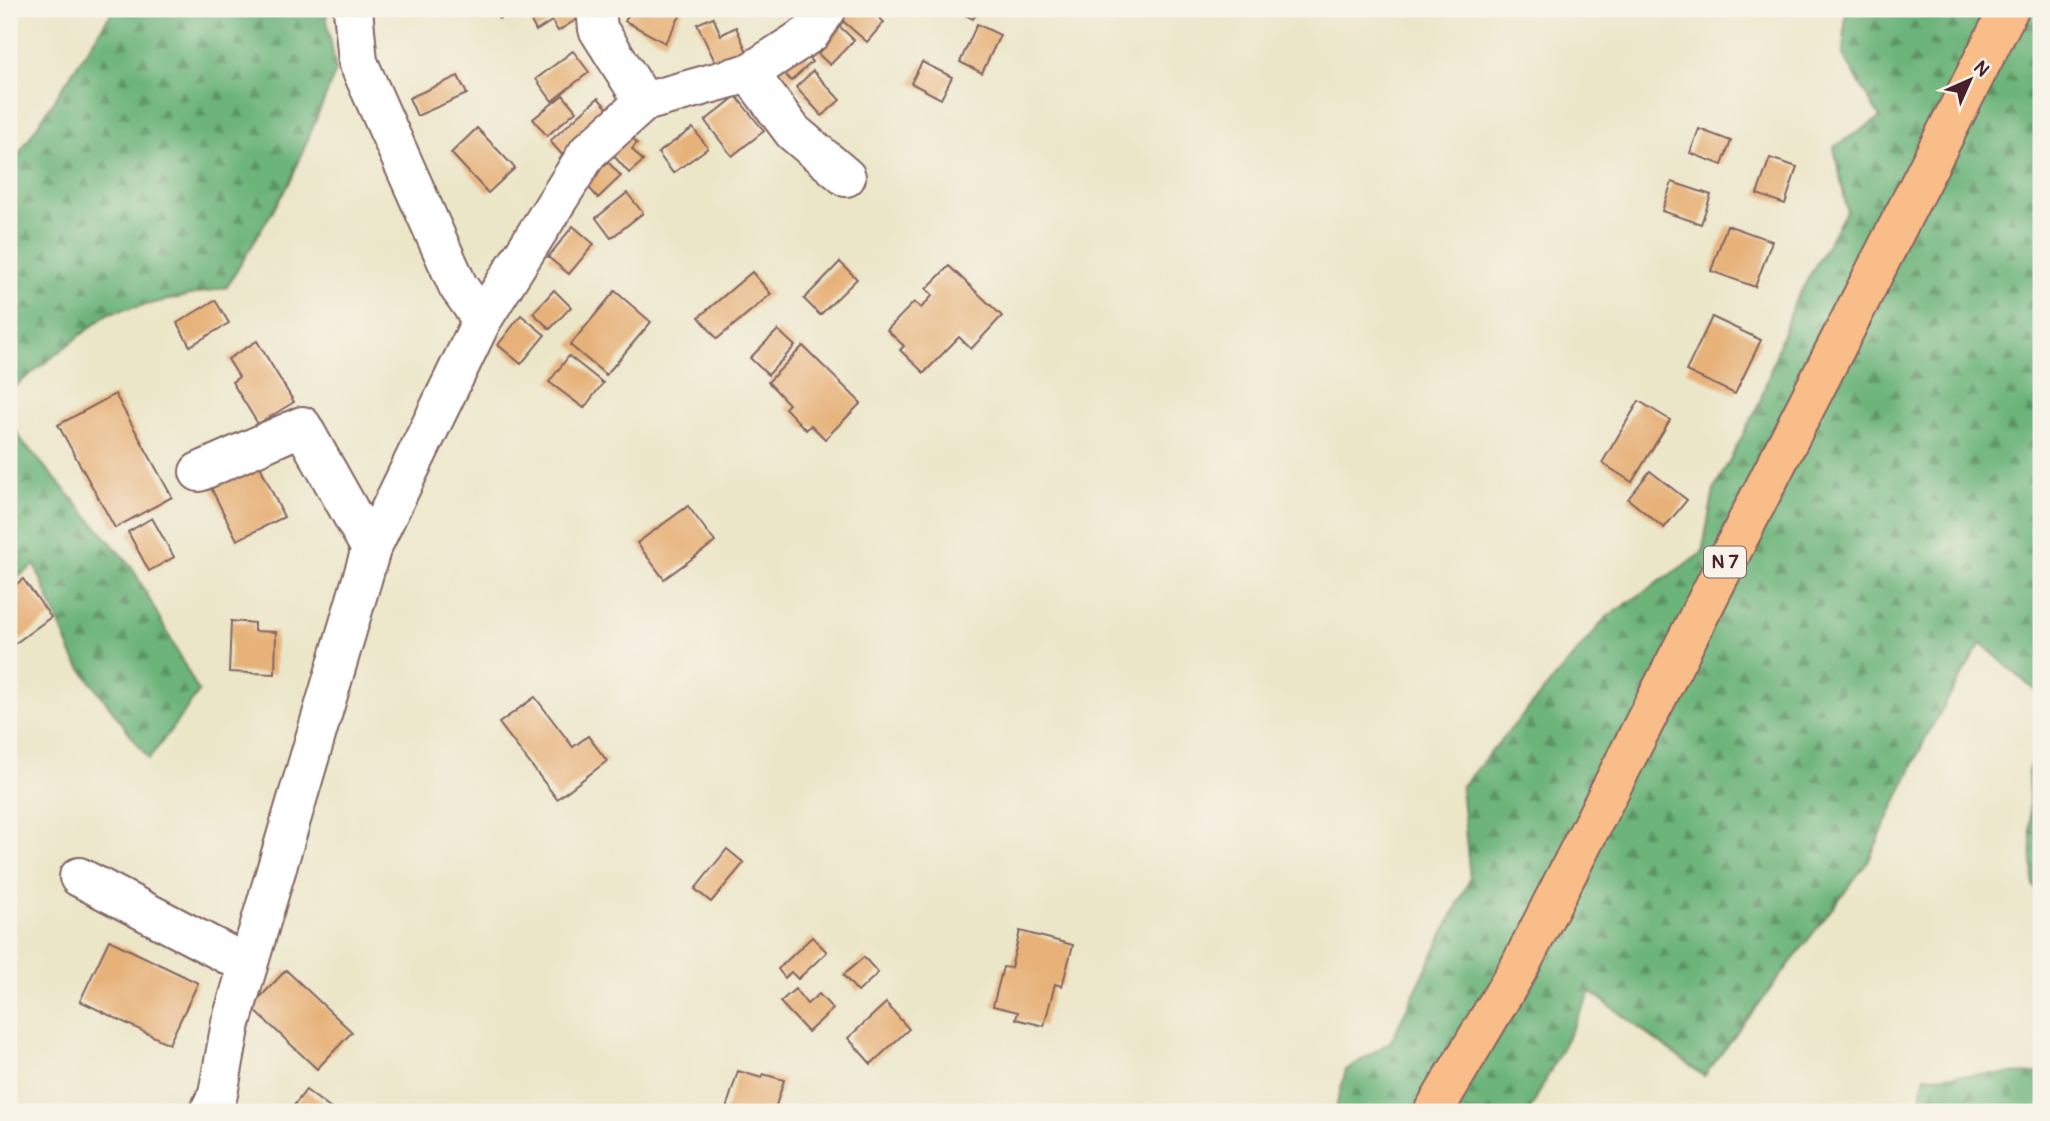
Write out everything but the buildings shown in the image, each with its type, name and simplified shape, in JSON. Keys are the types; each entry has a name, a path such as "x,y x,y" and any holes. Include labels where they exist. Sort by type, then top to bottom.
{"main road":[{"name":"N 7","path":"1433,1112 1520,966 2009,9"}],"street":[{"path":"353,9 358,62 458,286 482,320"},
{"path":"596,9 598,29 644,102"},
{"path":"209,1112 218,1094 231,1023 371,549 482,320 589,152 644,102 749,73 811,33 827,9"},
{"path":"749,73 793,132 846,177"},
{"path":"199,472 302,426 371,549"},
{"path":"79,877 248,965"}],"green space":[{"path":"114,9 325,9 336,71 291,180 227,287 109,313 9,391 9,169"},
{"path":"1846,9 2041,9 2041,696 1981,643 1927,735 1869,860 1704,1076 1591,992 1529,1112 1335,1112 1346,1070 1391,1041 1470,879 1461,787 1607,617 1702,553 1714,490 1759,404 1793,305 1847,210 1834,147 1880,118 1843,55"},
{"path":"9,420 23,442 132,567 199,692 149,759 74,659 35,565 9,583"},
{"path":"2041,736 2041,899 2033,885 2028,772"},
{"path":"2041,1073 2041,1112 1917,1112 1925,1076"}]}
